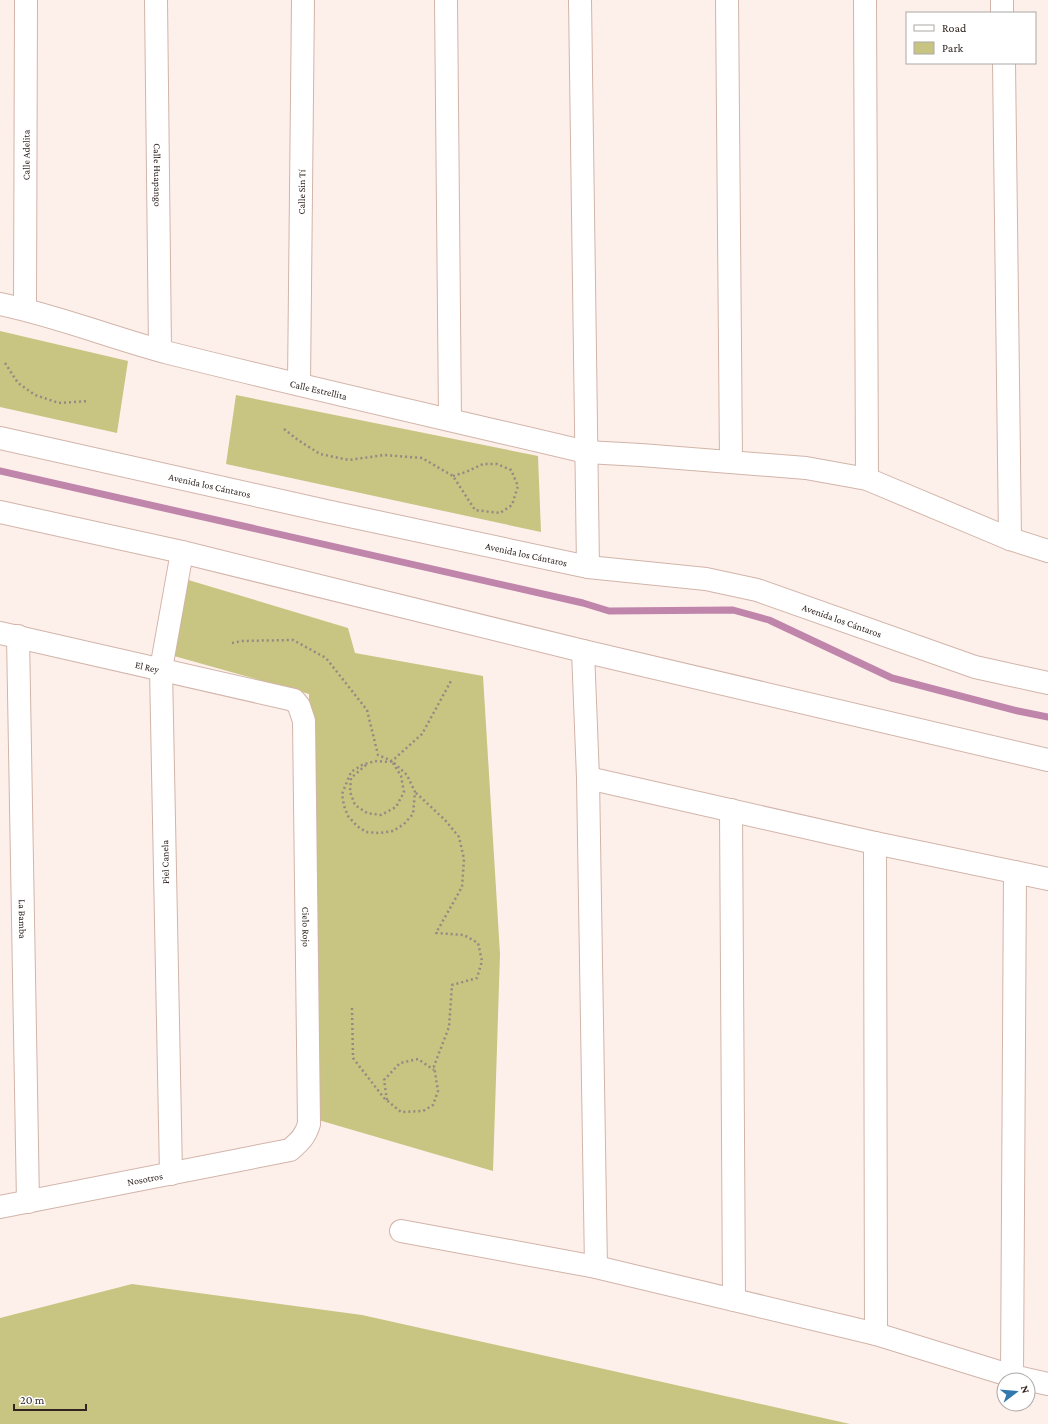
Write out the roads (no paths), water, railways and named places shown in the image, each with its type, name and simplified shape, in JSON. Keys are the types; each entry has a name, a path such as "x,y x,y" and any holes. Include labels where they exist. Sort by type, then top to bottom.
{"street":[{"name":"Calle Adelita","path":"24,310 26,0"},
{"name":"Calle Huapango","path":"156,0 160,350"},
{"name":"Calle Sin Tí","path":"299,384 303,0"},
{"path":"446,0 450,419"},
{"path":"580,0 588,567"},
{"path":"727,0 731,462"},
{"path":"865,0 867,479"},
{"path":"1002,0 1002,12"},
{"path":"1004,64 1010,539"},
{"name":"Calle Estrellita","path":"0,304 160,350 586,452 806,468 867,479 1010,539 1048,552"},
{"name":"Avenida los Cántaros","path":"0,438 333,513 588,567 706,579 757,590 975,667 1048,683"},
{"path":"0,512 182,552 583,652 1048,760"},
{"name":"Piel Canela","path":"171,1174 161,669 182,552"},
{"name":"El Rey","path":"9,634 294,700"},
{"name":"La Bamba","path":"9,634 28,1202"},
{"path":"583,652 588,778 596,1267"},
{"name":"Cielo Rojo","path":"290,1150 306,1133 309,1124 304,721 299,706 294,700"},
{"path":"588,778 875,843 1048,879"},
{"path":"731,810 734,1300"},
{"path":"875,843 876,1334"},
{"path":"1012,1372 1015,872"},
{"name":"Nosotros","path":"0,1207 290,1150"},
{"path":"401,1231 596,1267 876,1334 999,1372"},
{"path":"1036,1381 1048,1384"}],"waterway":[{"path":"0,471 583,603 609,611 733,610 769,620 892,678 1018,711 1048,717"}]}
